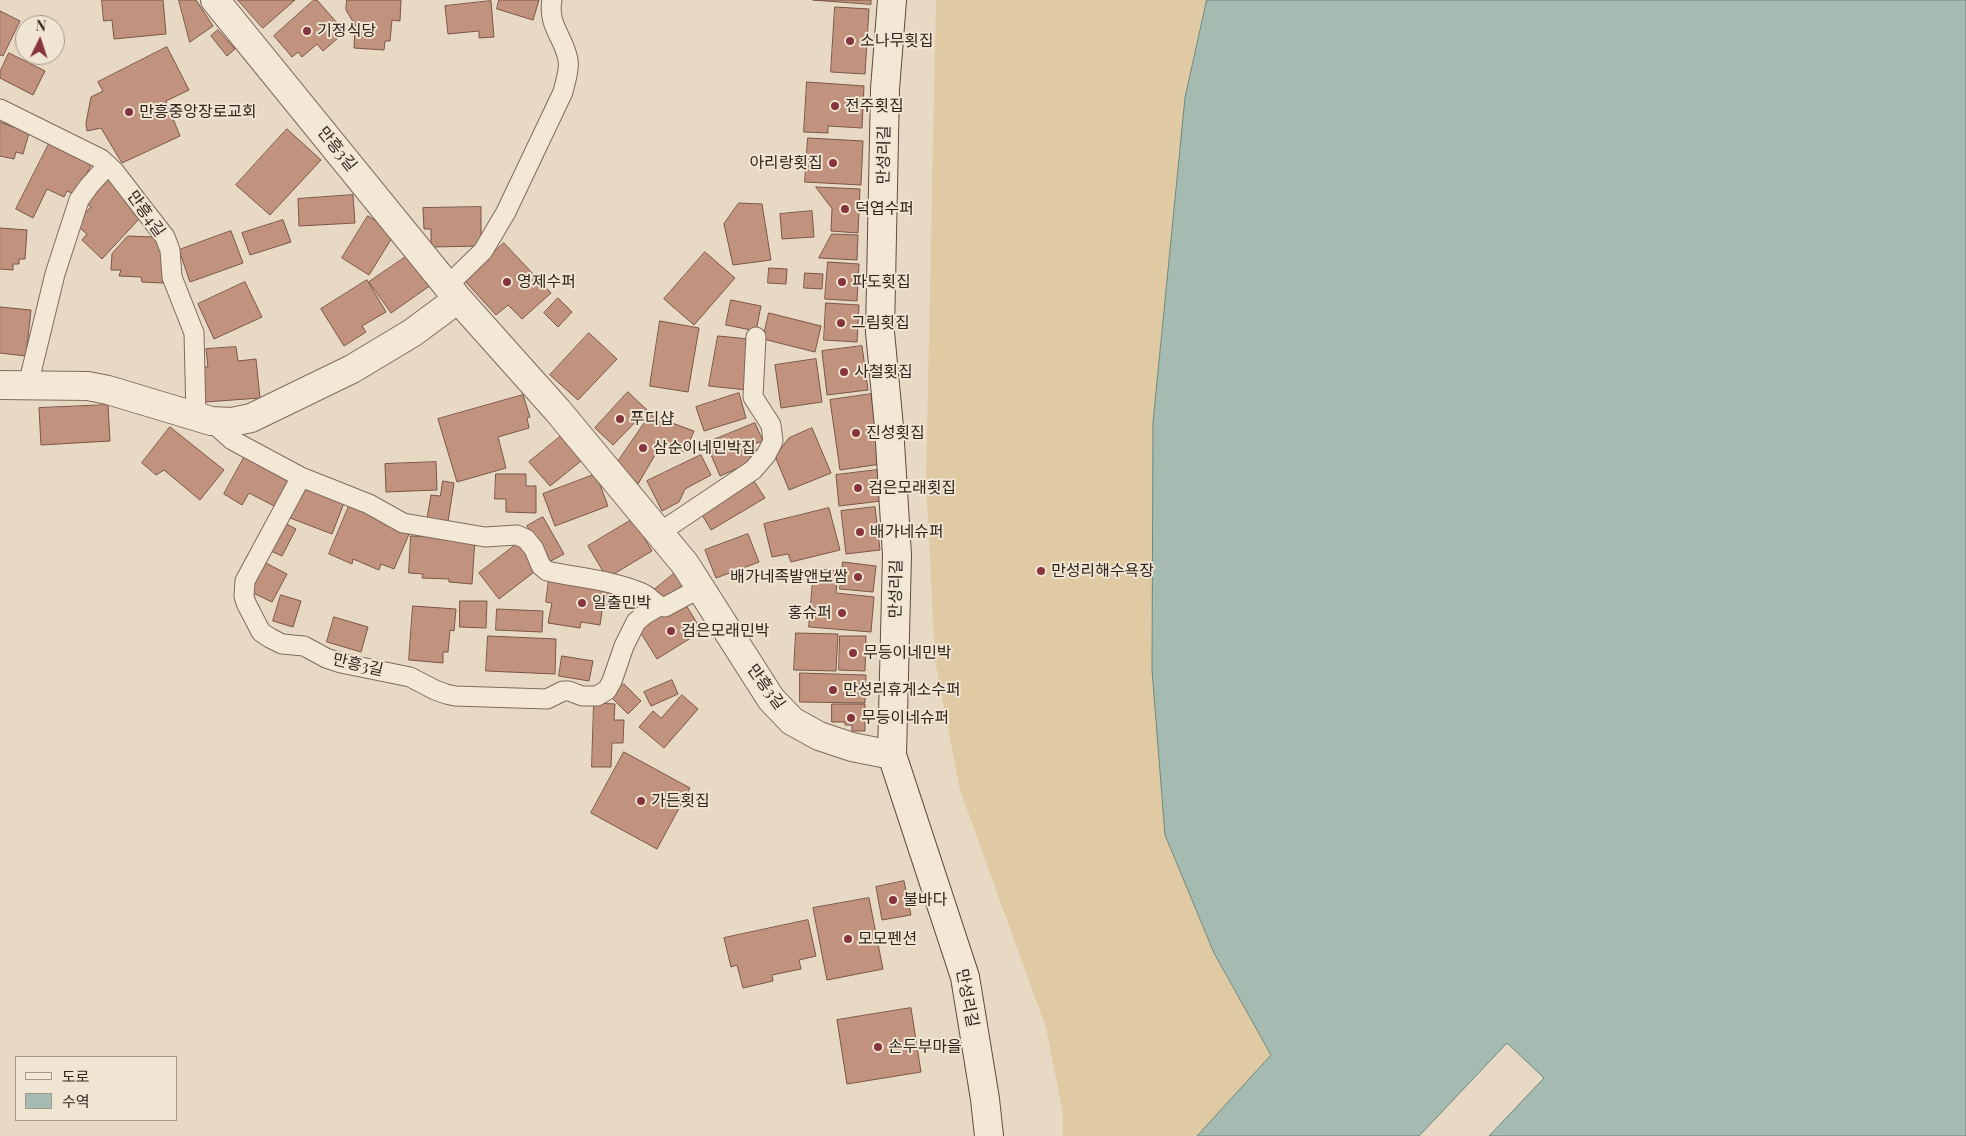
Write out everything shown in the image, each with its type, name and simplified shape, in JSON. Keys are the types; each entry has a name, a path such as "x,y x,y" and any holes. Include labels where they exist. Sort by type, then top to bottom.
{"street":[{"name":"만흥3길","path":"215,0 453,292 558,411 685,564 771,699 792,721 819,736 852,747 892,754"},
{"name":"만성리길","path":"892,0 886,89 880,332 889,427 897,556 892,754 965,977 985,1099 989,1136"},
{"path":"0,385 88,386 108,390 203,419 232,422 252,418 352,370 405,338 453,292"}],"lane":[{"path":"453,292 483,251 506,212 563,92 568,72 568,60 553,20 552,0"},
{"name":"만흥4길","path":"0,109 101,159 108,165 165,237 170,250 172,276 194,333 194,375 203,419"},
{"path":"28,386 55,274 79,200 108,165"},
{"path":"659,533 753,470 766,455 773,441 771,425 753,397 756,337"},
{"path":"203,419 232,440 300,477 369,504 403,524 485,538 517,535 526,539 534,549 541,566 546,571 605,581 644,594 659,606 665,607 700,588"},
{"name":"만흥3길","path":"300,477 245,581 244,596 261,632 282,644 304,646 326,658 341,663 410,676 446,694 547,699 563,691 569,691 582,696 597,696 607,690 612,681 624,646 636,622 644,614 659,606"}],"sand":[{"name":"만성리해수욕장","path":"936,0 1207,0 1185,98 1153,422 1165,835 1214,953 1271,1055 1197,1136 1063,1136 1063,1113 1046,1028 960,790 935,661 926,481"}],"water":[{"path":"1207,0 1966,0 1966,1136 1489,1136 1544,1078 1507,1043 1419,1136 1197,1136 1271,1055 1214,953 1165,835 1152,670 1153,422 1185,98"}],"building":[{"path":"102,0 163,0 166,34 114,39 112,20 104,21"},
{"path":"179,0 196,0 213,26 190,42"},
{"path":"238,0 295,0 263,28"},
{"path":"314,0 317,0 345,32 323,51 317,44 302,57 298,52 292,57 274,36"},
{"path":"347,0 401,0 400,21 392,20 390,41 385,41 384,50 354,48 355,25 346,10"},
{"path":"499,0 539,0 533,20 497,9"},
{"path":"813,0 871,0 871,4"},
{"path":"491,1 494,37 479,38 479,31 448,34 445,6"},
{"path":"835,7 869,9 865,74 831,72"},
{"path":"0,11 15,18 15,31 3,56 0,55"},
{"path":"218,30 235,49 227,56 211,36"},
{"name":"만흥중앙장로교회","path":"167,47 189,90 166,101 180,136 122,163 101,128 87,131 86,123 91,97 103,91 98,82"},
{"path":"9,53 15,56 15,65 33,65 45,71 33,95 0,78 0,72"},
{"path":"807,82 864,86 862,128 828,126 828,133 804,132"},
{"path":"0,122 29,133 23,154 16,152 14,159 0,156"},
{"path":"287,129 321,160 270,215 236,185"},
{"path":"808,138 863,141 861,185 805,182"},
{"path":"51,140 93,161 76,195 67,191 64,197 47,189 33,218 16,209"},
{"path":"107,179 123,193 139,219 102,259 82,240 87,234 75,224 91,207 85,203"},
{"path":"816,187 860,189 858,233 831,231 832,209"},
{"path":"353,195 355,223 299,226 298,199"},
{"path":"739,203 762,204 771,260 733,265 724,224"},
{"path":"481,207 481,246 431,247 431,229 424,229 423,208"},
{"path":"812,211 814,237 782,239 780,214"},
{"path":"368,216 395,233 369,275 342,258"},
{"path":"283,220 291,242 250,255 242,233"},
{"path":"0,228 27,230 25,259 19,259 19,264 13,264 13,270 0,269"},
{"path":"231,231 243,263 190,282 179,250"},
{"path":"832,234 858,235 857,260 819,258"},
{"path":"128,236 154,237 163,255 163,283 142,282 141,277 119,276 121,270 111,270 112,254"},
{"path":"504,243 551,293 522,319 508,305 496,315 464,280"},
{"path":"705,252 735,278 694,325 664,299"},
{"path":"410,254 431,285 391,313 369,282"},
{"path":"828,262 859,264 857,301 825,299"},
{"path":"769,268 787,269 786,284 768,283"},
{"path":"805,273 823,274 822,289 804,288"},
{"path":"367,280 386,312 362,326 366,332 344,346 321,309"},
{"path":"245,282 262,317 214,339 198,304"},
{"path":"558,298 572,312 558,327 544,313"},
{"path":"731,300 761,306 756,331 726,325"},
{"path":"826,303 859,305 857,342 824,340"},
{"path":"0,307 31,310 26,356 0,353"},
{"path":"769,313 821,326 815,352 763,339"},
{"path":"660,321 699,328 688,392 650,386"},
{"path":"589,333 617,359 578,400 550,375"},
{"path":"718,336 749,339 747,390 709,386"},
{"path":"862,346 868,390 827,395 822,351"},
{"path":"236,347 238,361 256,359 260,398 205,402 202,367 208,367 206,349"},
{"path":"816,359 822,402 781,408 775,365"},
{"path":"628,392 647,410 613,445 595,428"},
{"path":"739,393 746,418 704,431 696,407"},
{"path":"871,394 881,464 840,470 830,400"},
{"path":"523,395 530,417 527,418 529,428 498,437 506,468 457,482 438,419"},
{"path":"108,405 110,441 41,445 39,408"},
{"name":"삼순이네민박집","path":"650,415 694,431 685,452 662,443 638,484 617,463"},
{"path":"755,423 763,441 754,444 757,452 750,456 752,462 720,476 706,443"},
{"path":"170,427 224,470 200,500 164,470 156,475 142,463"},
{"path":"812,428 831,473 789,490 775,456 789,438"},
{"path":"561,436 581,461 550,486 529,462"},
{"path":"246,454 296,481 280,509 249,493 242,505 224,494"},
{"path":"701,455 711,475 685,489 679,502 662,511 647,481"},
{"path":"436,462 437,490 386,492 385,464"},
{"path":"877,470 881,501 839,506 836,475"},
{"path":"496,474 526,474 526,486 536,486 536,513 506,512 506,499 495,499"},
{"path":"596,474 608,506 555,526 543,494"},
{"path":"443,481 454,483 448,522 427,518 431,495 440,496"},
{"path":"754,481 765,498 711,530 701,513"},
{"path":"302,487 344,503 332,534 290,518"},
{"path":"349,506 410,532 394,569 381,564 379,570 353,559 352,564 329,554"},
{"path":"875,507 880,550 846,554 841,511"},
{"path":"829,508 840,550 791,562 788,554 772,557 764,524"},
{"path":"543,517 564,554 547,563 527,526"},
{"path":"633,519 652,551 607,578 588,546"},
{"path":"285,523 296,529 282,556 271,551"},
{"path":"748,534 759,562 716,578 705,550"},
{"path":"411,536 475,539 472,584 449,582 449,579 422,578 423,574 409,573"},
{"path":"518,543 538,569 499,599 479,573"},
{"path":"843,562 876,566 873,592 840,589"},
{"path":"266,563 287,574 272,602 251,592"},
{"path":"814,569 838,571 836,593 874,597 871,632 809,627"},
{"path":"676,572 686,585 665,602 655,589"},
{"name":"일출민박","path":"549,580 614,589 611,606 603,604 600,625 581,622 580,628 548,623 552,603 546,602"},
{"path":"281,595 301,601 293,627 273,621"},
{"path":"460,601 487,601 486,628 460,627"},
{"name":"검은모래민박","path":"684,602 702,631 657,659 639,630"},
{"path":"413,606 456,609 454,631 450,630 448,652 443,652 443,663 409,660"},
{"path":"497,609 543,611 542,632 496,630"},
{"path":"334,617 368,627 361,652 327,642"},
{"path":"796,633 838,634 836,671 794,670"},
{"path":"488,636 556,639 555,674 486,671"},
{"name":"무등이네민박","path":"840,636 866,636 865,671 839,670"},
{"path":"562,656 593,661 589,681 559,676"},
{"path":"800,673 866,675 865,703 800,702"},
{"path":"672,680 678,694 651,706 644,692"},
{"path":"624,684 641,701 628,714 610,696"},
{"path":"682,695 698,709 664,748 639,727 653,711 661,718"},
{"path":"594,703 615,704 614,720 624,720 623,743 612,743 611,767 592,767"},
{"path":"832,704 865,704 865,731 852,731 852,725 845,725 845,722 832,722"},
{"path":"624,752 690,788 657,849 591,813"},
{"path":"904,881 911,915 882,920 876,887"},
{"name":"모모펜션","path":"869,898 883,969 827,980 813,908"},
{"path":"808,920 816,956 799,960 801,969 772,975 773,981 743,988 737,965 731,967 724,938"},
{"path":"911,1008 921,1072 847,1084 837,1020"}],"place":[{"name":"기정식당","path":"307,31"},
{"name":"소나무횟집","path":"850,41"},
{"name":"전주횟집","path":"835,106"},
{"name":"만흥중앙장로교회","path":"129,112"},
{"name":"아리랑횟집","path":"833,163"},
{"name":"덕엽수퍼","path":"845,209"},
{"name":"영제수퍼","path":"507,282"},
{"name":"파도횟집","path":"842,282"},
{"name":"그림횟집","path":"841,323"},
{"name":"사철횟집","path":"844,372"},
{"name":"푸디샵","path":"620,419"},
{"name":"진성횟집","path":"856,433"},
{"name":"삼순이네민박집","path":"643,448"},
{"name":"검은모래횟집","path":"858,488"},
{"name":"배가네슈퍼","path":"860,532"},
{"name":"만성리해수욕장","path":"1041,571"},
{"name":"배가네족발앤보쌈","path":"858,577"},
{"name":"일출민박","path":"582,603"},
{"name":"홍슈퍼","path":"842,613"},
{"name":"검은모래민박","path":"671,631"},
{"name":"무등이네민박","path":"853,653"},
{"name":"만성리휴게소수퍼","path":"833,690"},
{"name":"무등이네슈퍼","path":"851,718"},
{"name":"가든횟집","path":"641,801"},
{"name":"불바다","path":"893,900"},
{"name":"모모펜션","path":"848,939"},
{"name":"손두부마을","path":"878,1047"}]}
